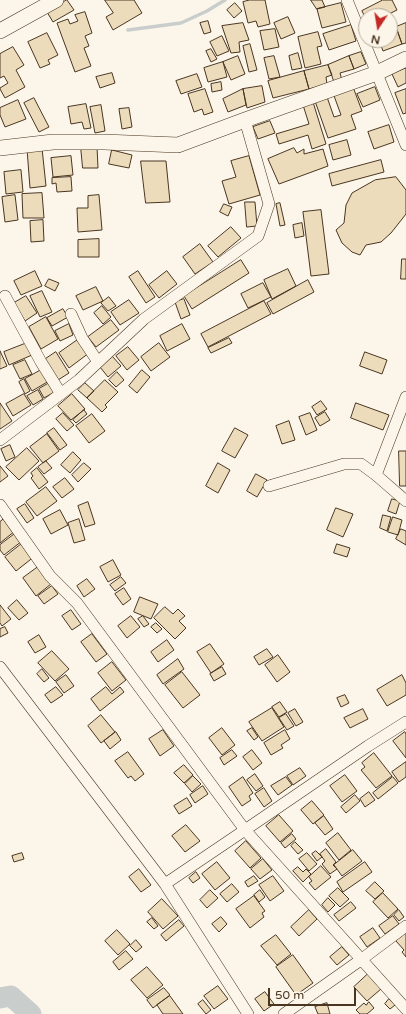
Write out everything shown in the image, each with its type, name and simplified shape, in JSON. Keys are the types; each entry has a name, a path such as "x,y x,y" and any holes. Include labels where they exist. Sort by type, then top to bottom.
{"street":[{"path":"0,32 56,0"},
{"path":"347,0 406,145"},
{"path":"0,148 53,142 104,142 178,146 245,120 377,73 406,59"},
{"path":"0,440 80,380 144,319 258,236 270,204 245,120"},
{"path":"5,296 41,362 61,394"},
{"path":"71,314 82,338 98,362"},
{"path":"376,475 406,397"},
{"path":"269,486 344,464 361,464 406,501"},
{"path":"0,505 50,576 78,603 246,830 406,1009"},
{"path":"0,667 165,884 248,1014"},
{"path":"165,884 368,746 405,723"},
{"path":"284,1014 406,926"}],"building":[{"path":"67,0 74,10 53,22 47,12"},
{"path":"105,0 134,0 142,13 113,30 106,17 113,13"},
{"path":"250,0 265,0 270,24 258,27 256,21 248,23 243,2"},
{"path":"311,0 322,0 325,7 317,9"},
{"path":"383,0 392,0 396,8 368,8"},
{"path":"235,3 242,11 234,18 227,10"},
{"path":"341,3 346,22 322,28 317,9"},
{"path":"85,12 92,33 85,36 89,46 84,48 91,66 75,72 57,23 68,19 70,24 78,21 75,15"},
{"path":"288,17 295,33 281,39 274,23"},
{"path":"208,21 211,32 204,34 200,23"},
{"path":"243,23 249,40 239,42 240,52 231,53 222,26"},
{"path":"406,23 406,43 402,44 398,33 398,26"},
{"path":"351,25 356,41 329,50 323,34"},
{"path":"275,29 279,47 264,50 260,31"},
{"path":"318,32 322,46 317,47 321,64 305,68 298,37"},
{"path":"47,33 58,55 48,60 50,64 40,68 28,42"},
{"path":"398,33 402,44 398,45"},
{"path":"222,36 229,51 217,56 210,42"},
{"path":"250,44 257,70 249,72 243,46"},
{"path":"13,47 24,65 16,70 25,87 5,98 0,88 8,83 4,76 0,78 0,54"},
{"path":"382,48 391,48 383,51"},
{"path":"211,49 217,59 211,62 206,51"},
{"path":"361,52 366,64 354,69 349,56"},
{"path":"298,53 302,68 292,70 289,56"},
{"path":"238,56 245,74 231,80 223,62"},
{"path":"274,56 280,77 269,79 264,58"},
{"path":"349,56 354,69 340,73 342,80 334,82 328,65"},
{"path":"223,62 227,77 208,82 204,68"},
{"path":"328,65 332,75 326,77 327,84 309,89 304,71"},
{"path":"406,68 406,83 398,87 392,74"},
{"path":"304,71 309,89 273,98 268,81"},
{"path":"112,73 115,83 100,88 96,77"},
{"path":"197,74 202,87 181,94 176,81"},
{"path":"221,82 222,90 212,92 211,84"},
{"path":"262,86 265,102 247,108 243,89"},
{"path":"353,87 362,111 351,115 356,129 328,138 315,101 327,97 334,117 341,115 333,93"},
{"path":"375,87 380,100 363,107 357,94"},
{"path":"205,89 213,112 204,115 202,109 194,112 188,94"},
{"path":"243,89 246,105 228,112 223,99"},
{"path":"406,89 406,113 403,114 395,93"},
{"path":"34,98 49,127 39,132 24,103"},
{"path":"18,100 26,119 5,127 0,115 0,108"},
{"path":"313,102 326,144 312,149 308,135 279,144 276,134 309,124 303,105"},
{"path":"86,104 91,128 84,129 82,122 71,124 68,107"},
{"path":"101,105 105,131 95,133 90,107"},
{"path":"129,108 132,127 122,129 119,109"},
{"path":"270,121 275,133 258,139 253,127"},
{"path":"389,125 394,142 374,149 368,132"},
{"path":"347,140 351,155 333,160 329,145"},
{"path":"81,147 97,147 98,168 83,168"},
{"path":"42,148 46,186 30,188 27,149"},
{"path":"294,148 297,153 304,149 304,154 323,149 328,166 279,184 268,159"},
{"path":"112,150 132,155 129,168 109,164"},
{"path":"71,156 73,175 53,177 51,158"},
{"path":"249,156 260,195 229,204 222,181 236,177 231,161"},
{"path":"381,160 384,172 332,186 329,174"},
{"path":"141,161 166,161 170,202 146,203"},
{"path":"21,170 23,192 6,194 4,172"},
{"path":"71,177 72,191 57,192 56,183 52,184 52,178"},
{"path":"396,177 406,190 406,214 391,233 381,242 366,245 360,255 352,252 342,243 336,230 344,223 346,205 352,193 375,180"},
{"path":"42,193 44,218 23,218 22,194"},
{"path":"15,195 18,220 5,222 2,197"},
{"path":"99,195 102,230 78,232 77,208 88,208 88,196"},
{"path":"245,202 255,202 257,226 247,227"},
{"path":"280,203 285,225 280,226 276,204"},
{"path":"224,204 232,207 228,216 220,212"},
{"path":"321,210 329,274 311,276 303,212"},
{"path":"43,220 44,241 31,242 30,221"},
{"path":"302,223 304,236 295,238 293,225"},
{"path":"231,227 241,238 218,257 208,246"},
{"path":"99,239 99,257 78,257 78,240"},
{"path":"200,244 213,262 195,274 183,257"},
{"path":"402,259 406,259 406,279 401,279"},
{"path":"241,260 249,273 192,309 184,296"},
{"path":"288,269 296,286 272,299 264,280"},
{"path":"35,271 42,286 21,295 14,281"},
{"path":"138,271 155,297 146,303 129,277"},
{"path":"167,271 177,284 159,298 149,285"},
{"path":"49,279 59,283 55,291 45,286"},
{"path":"308,280 314,292 273,314 267,303"},
{"path":"263,283 271,297 248,308 241,294"},
{"path":"96,287 103,301 83,310 76,296"},
{"path":"42,291 52,312 40,317 30,296"},
{"path":"26,296 37,313 25,321 14,303"},
{"path":"109,297 116,306 108,311 101,303"},
{"path":"184,299 190,315 181,319 175,302"},
{"path":"129,300 139,313 120,325 111,312"},
{"path":"264,301 271,314 208,347 201,334"},
{"path":"102,306 111,317 103,324 94,313"},
{"path":"63,309 68,317 52,326 47,318"},
{"path":"46,317 58,339 41,349 29,327"},
{"path":"111,320 119,330 96,347 88,337"},
{"path":"69,324 73,335 60,341 55,331"},
{"path":"182,324 190,339 167,351 160,336"},
{"path":"229,338 232,343 211,353 208,348"},
{"path":"79,339 89,353 69,368 59,353"},
{"path":"27,343 32,355 9,365 4,352"},
{"path":"159,343 170,357 151,371 141,357"},
{"path":"128,347 139,360 127,370 116,356"},
{"path":"0,351 7,366 0,369"},
{"path":"56,352 69,373 58,380 44,360"},
{"path":"365,352 387,360 382,374 360,366"},
{"path":"112,356 121,366 108,377 100,367"},
{"path":"25,360 32,374 20,379 13,365"},
{"path":"43,369 49,381 32,391 25,379"},
{"path":"142,370 150,377 137,393 129,386"},
{"path":"117,372 124,380 116,387 109,380"},
{"path":"24,379 30,391 25,394 19,382"},
{"path":"105,380 118,392 105,405 107,407 102,412 87,398"},
{"path":"51,382 56,391 44,398 39,389"},
{"path":"85,383 94,391 87,398 78,390"},
{"path":"38,390 43,399 33,405 27,396"},
{"path":"24,394 31,405 13,416 6,404"},
{"path":"72,394 85,409 71,420 58,406"},
{"path":"321,401 327,409 317,415 312,407"},
{"path":"0,403 12,421 0,429"},
{"path":"356,403 389,415 383,430 351,418"},
{"path":"84,410 87,414 76,423 73,420"},
{"path":"325,412 330,420 320,426 315,418"},
{"path":"63,413 74,425 67,431 56,419"},
{"path":"310,413 317,430 306,435 299,417"},
{"path":"92,414 105,431 89,443 76,426"},
{"path":"289,421 295,440 282,444 276,426"},
{"path":"54,428 67,445 60,450 47,433"},
{"path":"235,428 248,435 235,458 222,451"},
{"path":"47,434 59,451 43,463 30,447"},
{"path":"10,445 15,457 6,461 1,449"},
{"path":"27,448 39,461 19,480 6,467"},
{"path":"399,451 406,451 406,486 400,486"},
{"path":"73,452 81,460 70,473 61,465"},
{"path":"46,461 52,468 44,474 38,467"},
{"path":"84,463 91,469 78,482 72,475"},
{"path":"218,463 230,470 218,493 206,486"},
{"path":"0,466 8,476 0,482"},
{"path":"37,468 48,482 39,489 31,478 33,476 31,473"},
{"path":"256,474 267,480 257,497 247,491"},
{"path":"65,478 74,489 62,498 53,487"},
{"path":"46,487 57,501 37,516 26,502"},
{"path":"392,499 400,501 396,514 388,511"},
{"path":"88,502 95,524 85,527 78,506"},
{"path":"25,504 34,518 27,523 17,509"},
{"path":"336,508 353,514 343,537 327,530"},
{"path":"60,510 68,525 51,534 43,519"},
{"path":"383,515 391,517 387,531 380,528"},
{"path":"393,517 402,520 398,535 388,532"},
{"path":"5,518 15,531 0,543 0,522"},
{"path":"79,519 85,540 74,543 68,523"},
{"path":"401,529 406,531 406,545 396,539"},
{"path":"16,533 22,541 4,555 0,550 0,545"},
{"path":"24,542 35,556 16,571 5,557"},
{"path":"337,544 350,548 347,557 334,553"},
{"path":"113,560 121,575 108,582 100,567"},
{"path":"38,567 51,584 36,596 23,578"},
{"path":"121,577 126,583 115,591 110,585"},
{"path":"87,579 95,589 84,597 77,586"},
{"path":"52,586 58,594 44,604 38,596"},
{"path":"124,588 131,599 123,605 115,594"},
{"path":"140,597 158,604 151,619 134,612"},
{"path":"17,600 28,613 19,620 8,608"},
{"path":"0,605 11,619 2,626 0,623"},
{"path":"165,607 173,614 178,609 185,616 179,621 186,628 175,639 154,618"},
{"path":"71,610 81,624 72,630 62,616"},
{"path":"131,616 140,627 127,638 118,626"},
{"path":"143,616 149,624 144,627 138,619"},
{"path":"156,623 162,629 157,633 151,627"},
{"path":"5,627 8,633 0,637 0,629"},
{"path":"92,634 107,654 96,662 81,642"},
{"path":"39,635 46,647 35,653 28,642"},
{"path":"167,640 174,650 158,662 151,652"},
{"path":"210,644 224,664 211,673 197,652"},
{"path":"267,649 273,657 259,665 254,657"},
{"path":"52,651 69,669 55,681 38,663"},
{"path":"278,655 290,672 277,682 265,665"},
{"path":"178,659 184,669 163,684 157,675"},
{"path":"112,662 126,680 112,691 98,673"},
{"path":"222,667 226,674 214,681 210,674"},
{"path":"42,669 49,678 44,682 37,674"},
{"path":"182,672 200,695 183,708 165,685"},
{"path":"66,675 74,686 64,693 56,682"},
{"path":"402,675 406,683 406,695 387,706 377,690"},
{"path":"56,687 63,695 51,703 45,695"},
{"path":"106,687 112,694 120,687 124,692 100,711 91,699"},
{"path":"345,695 349,703 341,707 337,698"},
{"path":"280,702 287,712 279,717 272,707"},
{"path":"272,708 284,727 262,741 249,722"},
{"path":"295,709 303,722 296,726 288,713"},
{"path":"363,709 368,719 350,728 344,718"},
{"path":"286,714 294,726 287,730 279,718"},
{"path":"101,715 115,732 101,743 88,726"},
{"path":"222,728 235,745 222,755 209,738"},
{"path":"252,728 258,737 254,740 247,731"},
{"path":"163,730 174,746 160,756 149,739"},
{"path":"285,730 290,739 281,745 283,748 271,755 264,743"},
{"path":"116,732 121,740 110,749 104,741"},
{"path":"405,732 406,734 406,758 393,741"},
{"path":"232,750 237,756 224,765 220,758"},
{"path":"252,750 262,763 253,770 243,757"},
{"path":"128,752 144,774 135,781 131,776 128,778 115,761"},
{"path":"374,753 392,776 376,788 361,770 365,767 362,763"},
{"path":"406,762 406,777 399,782 392,772"},
{"path":"184,765 193,775 184,783 174,773"},
{"path":"300,768 306,776 293,785 287,776"},
{"path":"255,774 263,786 256,791 247,780"},
{"path":"345,775 357,791 342,802 330,786"},
{"path":"193,776 201,784 192,792 185,784"},
{"path":"243,777 253,793 249,796 251,800 242,806 229,787"},
{"path":"286,777 292,785 278,795 271,786"},
{"path":"393,777 398,783 378,799 373,793"},
{"path":"203,786 208,794 195,803 190,795"},
{"path":"264,788 272,801 264,807 255,794"},
{"path":"369,792 375,800 365,807 360,799"},
{"path":"355,795 360,801 346,813 341,807"},
{"path":"187,798 192,806 179,814 174,806"},
{"path":"312,801 324,815 313,824 301,810"},
{"path":"279,815 293,831 280,842 266,826"},
{"path":"324,816 333,829 325,835 315,823"},
{"path":"186,825 200,841 185,852 172,836"},
{"path":"338,833 351,850 339,860 326,843"},
{"path":"292,834 296,839 285,848 281,843"},
{"path":"246,841 261,858 250,868 235,851"},
{"path":"295,842 303,850 298,854 291,846"},
{"path":"326,849 336,862 333,865 337,869 330,874 322,864 325,861 320,854"},
{"path":"353,850 362,861 342,876 334,865"},
{"path":"316,851 322,857 317,861 312,854"},
{"path":"22,853 24,859 14,862 12,856"},
{"path":"307,853 317,864 309,871 299,859"},
{"path":"263,859 272,870 260,879 251,869"},
{"path":"217,862 230,878 215,890 202,874"},
{"path":"365,862 372,872 343,892 337,882"},
{"path":"321,866 331,877 315,890 309,883 312,881 309,877"},
{"path":"298,867 303,872 306,869 311,874 303,882 293,871"},
{"path":"139,869 151,885 141,892 129,877"},
{"path":"196,872 200,878 193,883 189,878"},
{"path":"254,876 258,881 248,887 245,882"},
{"path":"273,876 284,891 270,901 259,885"},
{"path":"375,882 384,891 375,899 366,891"},
{"path":"232,884 239,892 227,902 220,894"},
{"path":"338,888 349,899 340,907 329,896"},
{"path":"210,890 218,898 207,908 200,900"},
{"path":"260,890 265,897 259,902 254,895"},
{"path":"383,893 398,909 388,918 373,902"},
{"path":"254,896 265,911 262,913 264,917 250,928 236,909"},
{"path":"328,898 335,905 328,912 322,905"},
{"path":"162,899 178,916 163,929 148,912"},
{"path":"351,902 356,908 339,921 334,915"},
{"path":"309,910 317,919 299,936 291,927"},
{"path":"399,910 404,917 399,921 394,915"},
{"path":"393,916 399,924 385,934 379,926"},
{"path":"221,917 227,924 219,932 212,924"},
{"path":"152,918 158,926 154,929 147,922"},
{"path":"179,920 184,926 166,941 161,935"},
{"path":"373,928 380,938 367,947 360,937"},
{"path":"117,930 130,944 118,955 105,941"},
{"path":"406,933 406,957 402,952 404,950 396,941"},
{"path":"276,935 291,954 277,965 261,946"},
{"path":"136,940 142,947 136,952 130,946"},
{"path":"342,947 349,955 337,965 330,957"},
{"path":"126,951 133,959 119,970 113,962"},
{"path":"293,955 313,983 296,995 276,967"},
{"path":"147,967 163,985 147,998 131,980"},
{"path":"368,974 381,989 367,1001 354,987"},
{"path":"218,986 228,999 214,1009 204,996"},
{"path":"164,988 170,995 153,1008 147,1000"},
{"path":"265,992 274,1004 264,1011 255,999"},
{"path":"170,996 183,1014 163,1014 157,1005"},
{"path":"389,999 395,1005 390,1009 385,1004"},
{"path":"203,1000 211,1010 206,1014 198,1004"},
{"path":"369,1002 374,1008 367,1014 360,1014 356,1010 364,1003 366,1005"},
{"path":"327,1003 330,1014 318,1014 315,1007"}],"waterway":[{"path":"128,30 181,23 207,11 225,0"},
{"path":"0,998 11,996 31,1014"}]}
